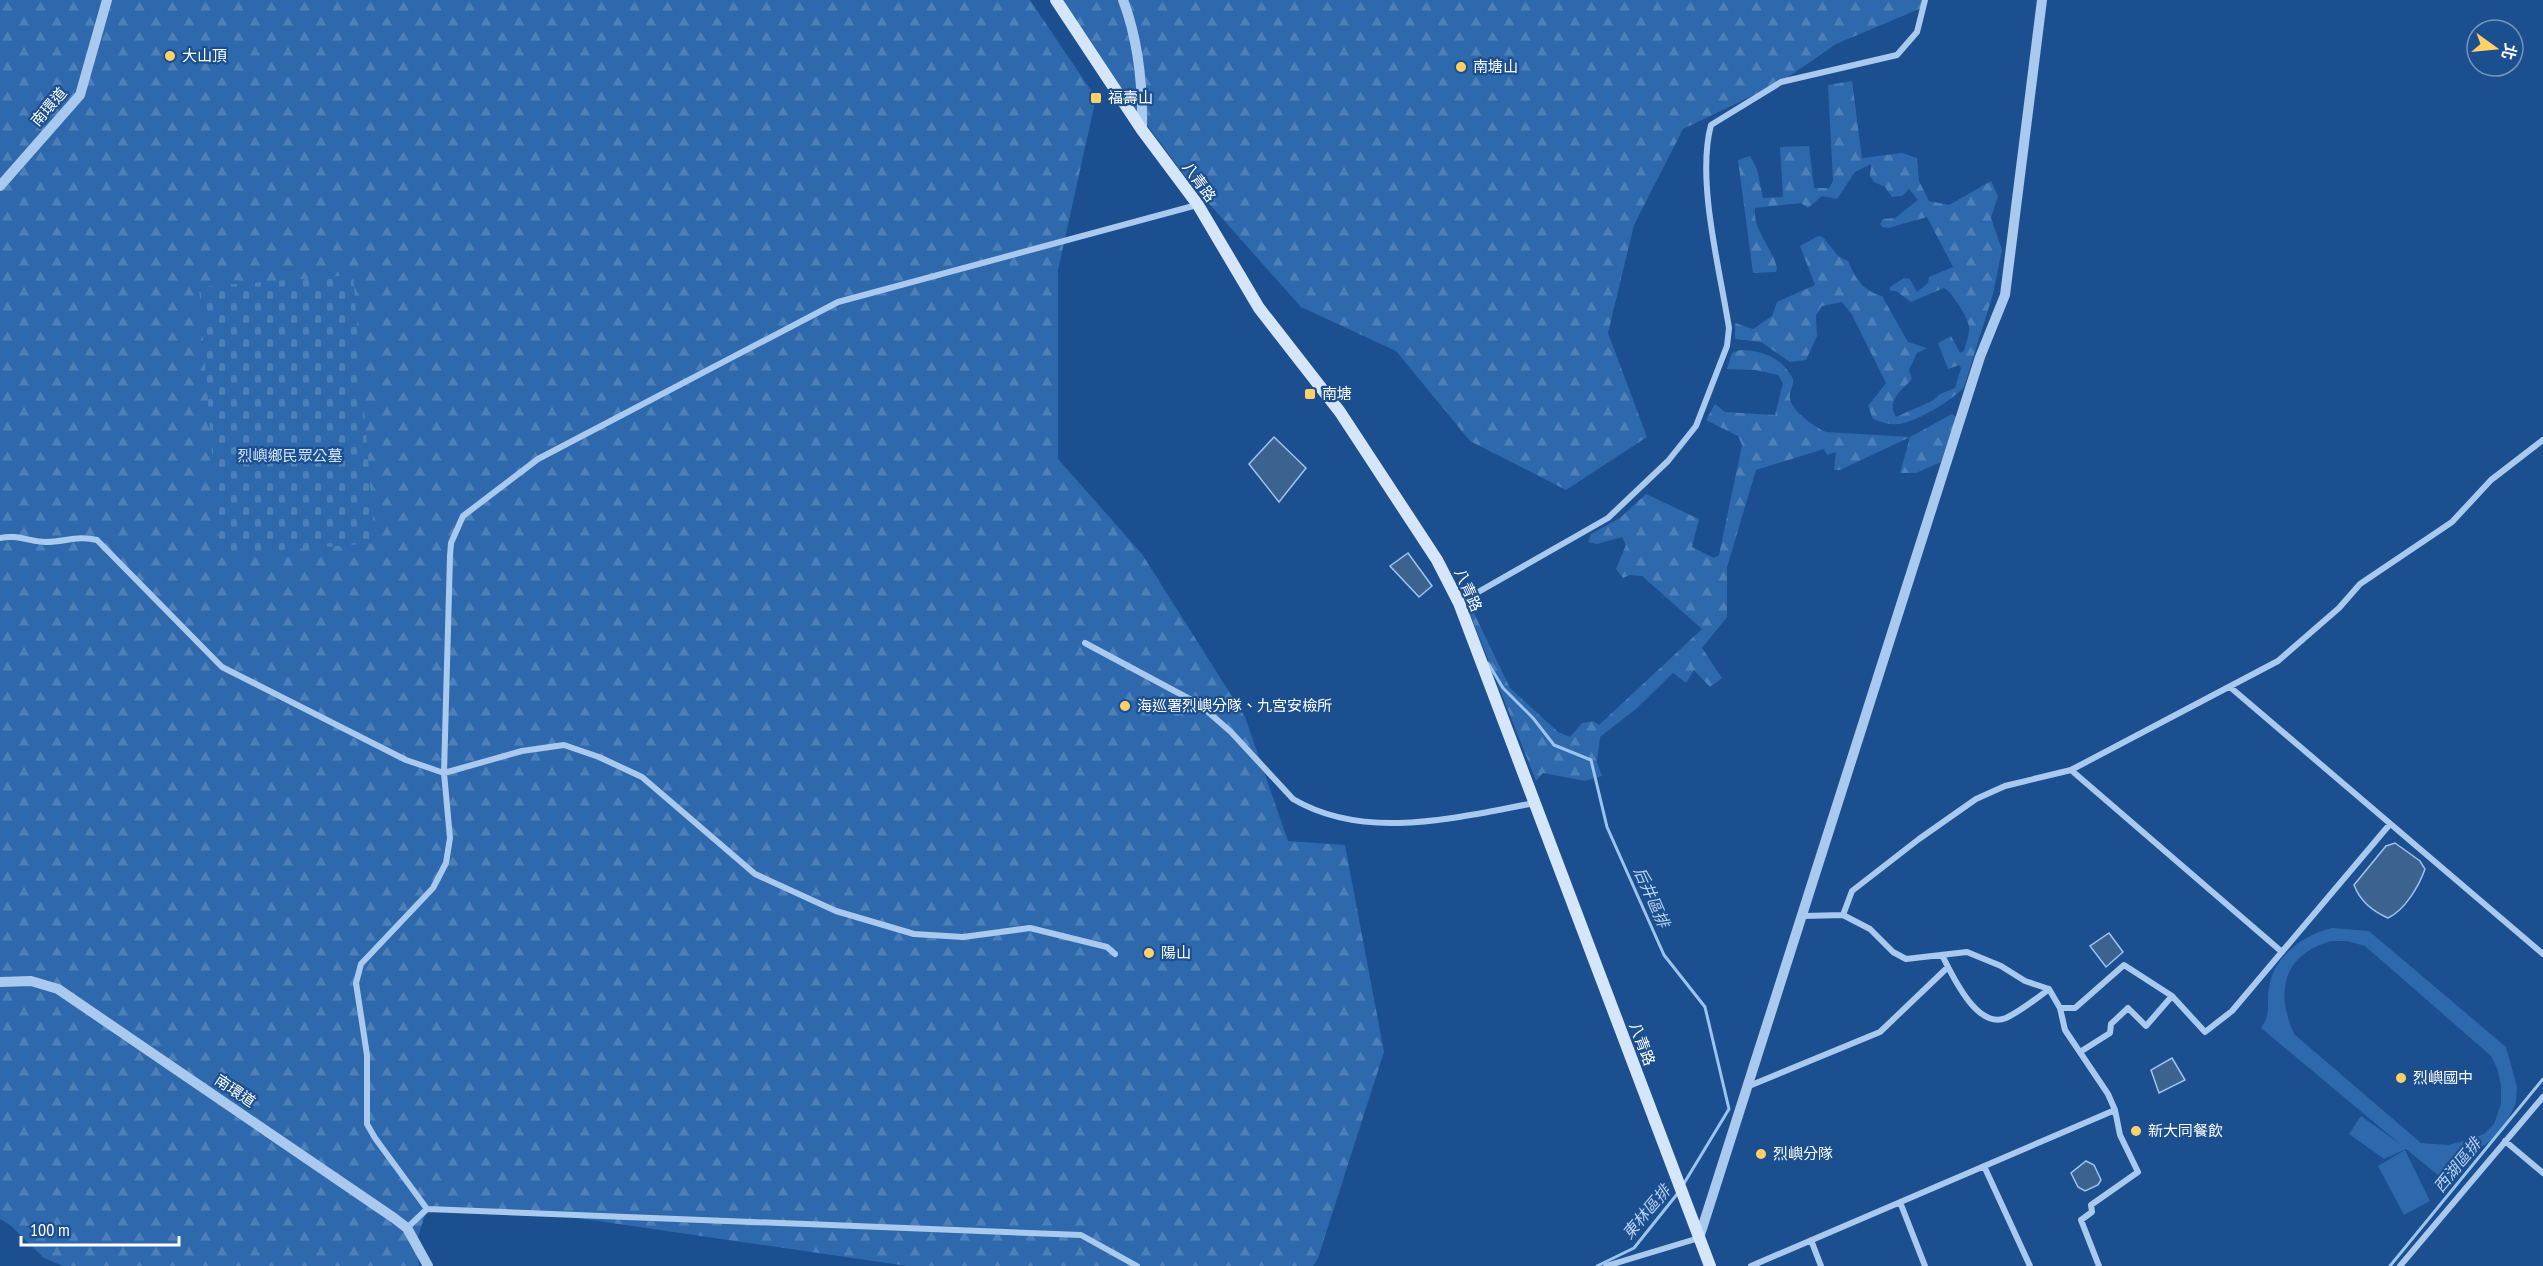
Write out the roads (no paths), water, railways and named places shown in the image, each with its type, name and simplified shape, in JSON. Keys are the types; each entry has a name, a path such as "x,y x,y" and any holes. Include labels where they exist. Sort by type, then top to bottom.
{"main road":[{"name":"八青路","path":"1056,0 1142,130 1198,205 1259,308 1340,412 1424,540 1459,603 1710,1266"}],"street":[{"name":"南環道","path":"0,186 80,95 107,0"},
{"path":"1123,0 1134,31 1143,98 1142,130"},
{"path":"1459,603 1608,518 1668,460 1696,426 1727,346 1729,328 1706,178 1706,143 1711,125 1781,82 1897,55 1917,32 1925,0"},
{"path":"1606,1266 1699,1238 1804,916 1980,357 2005,295 2042,0"},
{"path":"427,1209 367,1124 367,1055 356,983 361,964 433,888 446,863 450,838 444,773 451,543 463,516 538,459 838,302 1198,205"},
{"path":"1843,915 1852,891 1919,839 1976,799 2005,786 2071,770 2278,661 2339,608 2360,584 2452,522 2491,480 2543,440"},
{"path":"0,538 11,536 46,542 82,536 97,540 222,667 406,760 444,773 522,752 564,745 600,757 642,777 755,874 836,911 914,934 963,937 1030,928 1107,947 1115,954"},
{"path":"1085,643 1198,704 1231,732 1293,799 1304,805 1334,815 1375,822 1429,822 1535,803"},
{"path":"2230,687 2543,954"},
{"path":"2071,770 2282,952"},
{"path":"2060,1008 2075,1008 2124,965 2172,996 2205,1032 2232,1011 2390,824"},
{"path":"1804,916 1843,915 1870,929 1893,952 1906,959 1967,952 2001,966 2025,981 2049,989 2060,1008 2065,1030 2115,1110 2120,1135 2138,1172 2091,1205 2092,1212 2081,1220 2099,1266"},
{"path":"1942,955 1973,1007 1991,1019 2004,1019 2049,989"},
{"path":"1749,1086 1880,1032 1948,967"},
{"name":"南環道","path":"0,982 31,981 58,989 407,1228 428,1266"},
{"path":"2080,1052 2110,1033 2110,1024 2128,1008 2146,1026 2172,996"},
{"path":"2400,1266 2543,1097"},
{"path":"1751,1266 2115,1110"},
{"path":"2505,1141 2543,1173"},
{"path":"1984,1166 2030,1266"},
{"path":"1900,1202 1925,1266"},
{"path":"407,1228 427,1209 1081,1235 1137,1266"},
{"path":"1811,1240 1821,1266"}],"waterway":[{"name":"后井區排","path":"1488,663 1503,688 1533,718 1554,745 1591,760 1607,827 1664,955 1705,1007 1729,1109 1683,1185"},
{"name":"西湖區排","path":"2390,1266 2543,1079"},
{"name":"東林區排","path":"1597,1266 1634,1248 1678,1193"}],"place":[{"name":"大山頂","path":"170,56"},
{"name":"南塘山","path":"1461,67"},
{"name":"福壽山","path":"1096,98"},
{"name":"南塘","path":"1310,394"},
{"name":"海巡署烈嶼分隊、九宮安檢所","path":"1125,706"},
{"name":"陽山","path":"1149,953"},
{"name":"烈嶼國中","path":"2401,1078"},
{"name":"新大同餐飲","path":"2136,1131"},
{"name":"烈嶼分隊","path":"1761,1154"}],"park label":[{"name":"烈嶼鄉民眾公墓","path":"290,456"}]}
